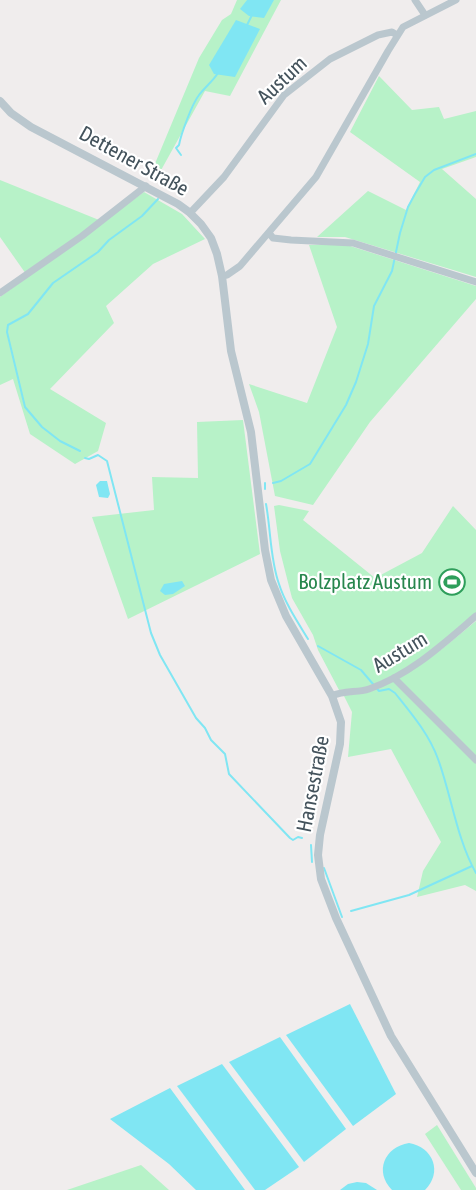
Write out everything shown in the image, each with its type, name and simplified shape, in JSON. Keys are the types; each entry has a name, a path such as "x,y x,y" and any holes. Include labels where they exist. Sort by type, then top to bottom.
{"street":[{"path":"415,0 425,15"},
{"name":"Austum","path":"222,276 235,271 320,172 403,27 456,0"},
{"name":"Austum","path":"190,213 224,177 284,95 330,59 378,35 392,32 397,35"},
{"name":"Dettener Straße","path":"0,101 10,112 31,126 146,186 190,213 211,238 222,276"},
{"path":"0,294 82,236 146,186"},
{"path":"269,233 273,238 353,243 476,282"},
{"name":"Hansestraße","path":"222,276 231,351 250,432 271,580 286,616 338,710 341,732 320,835 318,855 321,879 391,1036 476,1173"},
{"name":"Austum","path":"332,696 339,692 366,690 394,678 422,662 476,616"},
{"path":"394,678 476,760"}],"green space":[{"path":"237,0 281,0 230,96 205,91 155,181 149,178 199,58 222,20 231,14"},
{"path":"379,76 412,110 439,107 444,119 476,111 476,157 442,169 476,199 476,277 345,237 317,237 368,191 406,210 420,182 350,132"},
{"path":"0,180 99,220 26,274 0,237"},
{"path":"144,192 182,214 205,239 153,264 106,306 114,323 50,389 106,423 98,451 75,464 30,434 13,379 0,385 0,297"},
{"path":"344,244 476,286 476,299 370,422 313,505 275,496 259,412 249,384 307,403 337,327 309,245"},
{"path":"243,420 260,554 128,619 92,517 154,510 152,477 198,478 197,422"},
{"path":"274,506 309,511 303,520 375,578 422,553 453,506 476,530 476,613 421,660 393,676 365,688 339,690 318,650 313,635 292,598 280,551"},
{"path":"476,621 476,891 465,885 417,897 423,871 441,842 391,749 348,757 352,712 343,694 367,692 442,649"},
{"path":"437,1125 476,1190 461,1190 425,1134"},
{"path":"141,1165 169,1190 67,1190"}],"water":[{"path":"247,0 274,0 264,18 249,16 240,9"},
{"path":"236,20 260,29 235,77 214,74 209,65"},
{"path":"100,481 107,481 110,494 108,498 99,497 96,485"},
{"path":"182,581 185,586 173,594 165,595 160,591 164,584"},
{"path":"350,1004 396,1094 353,1126 286,1035"},
{"path":"280,1037 346,1129 304,1162 229,1062"},
{"path":"222,1064 299,1167 265,1190 255,1190 177,1086"},
{"path":"170,1088 245,1190 196,1190 169,1164 110,1119"},
{"path":"409,1143 417,1145 429,1155 433,1161 433,1176 425,1190 392,1190 384,1176 384,1161 393,1150"},
{"path":"366,1183 377,1190 340,1190 348,1184"}],"waterway":[{"path":"246,27 253,13"},
{"path":"181,155 176,148 190,112 196,99 218,73"},
{"path":"273,483 281,481 310,464 346,405 368,344 374,306 392,271 408,207 425,177 434,170 476,154"},
{"path":"80,451 60,441 42,427 25,407 7,332 8,325 28,314 53,283 98,252 109,240 142,216 158,199"},
{"path":"85,458 89,459 98,455 107,461 151,633 160,655 196,718 205,728 211,740 225,754 229,774 290,838 293,840 298,837 302,838"},
{"path":"265,483 265,489"},
{"path":"266,504 272,555 279,584 288,605 308,639"},
{"path":"318,646 361,670 379,691 389,689 395,693 419,724 438,759 459,832 476,873"},
{"path":"311,845 312,862"},
{"path":"351,911 409,895 472,866"},
{"path":"324,868 342,917"}],"place":[{"name":"Bolzplatz Austum","path":"452,582"}]}
